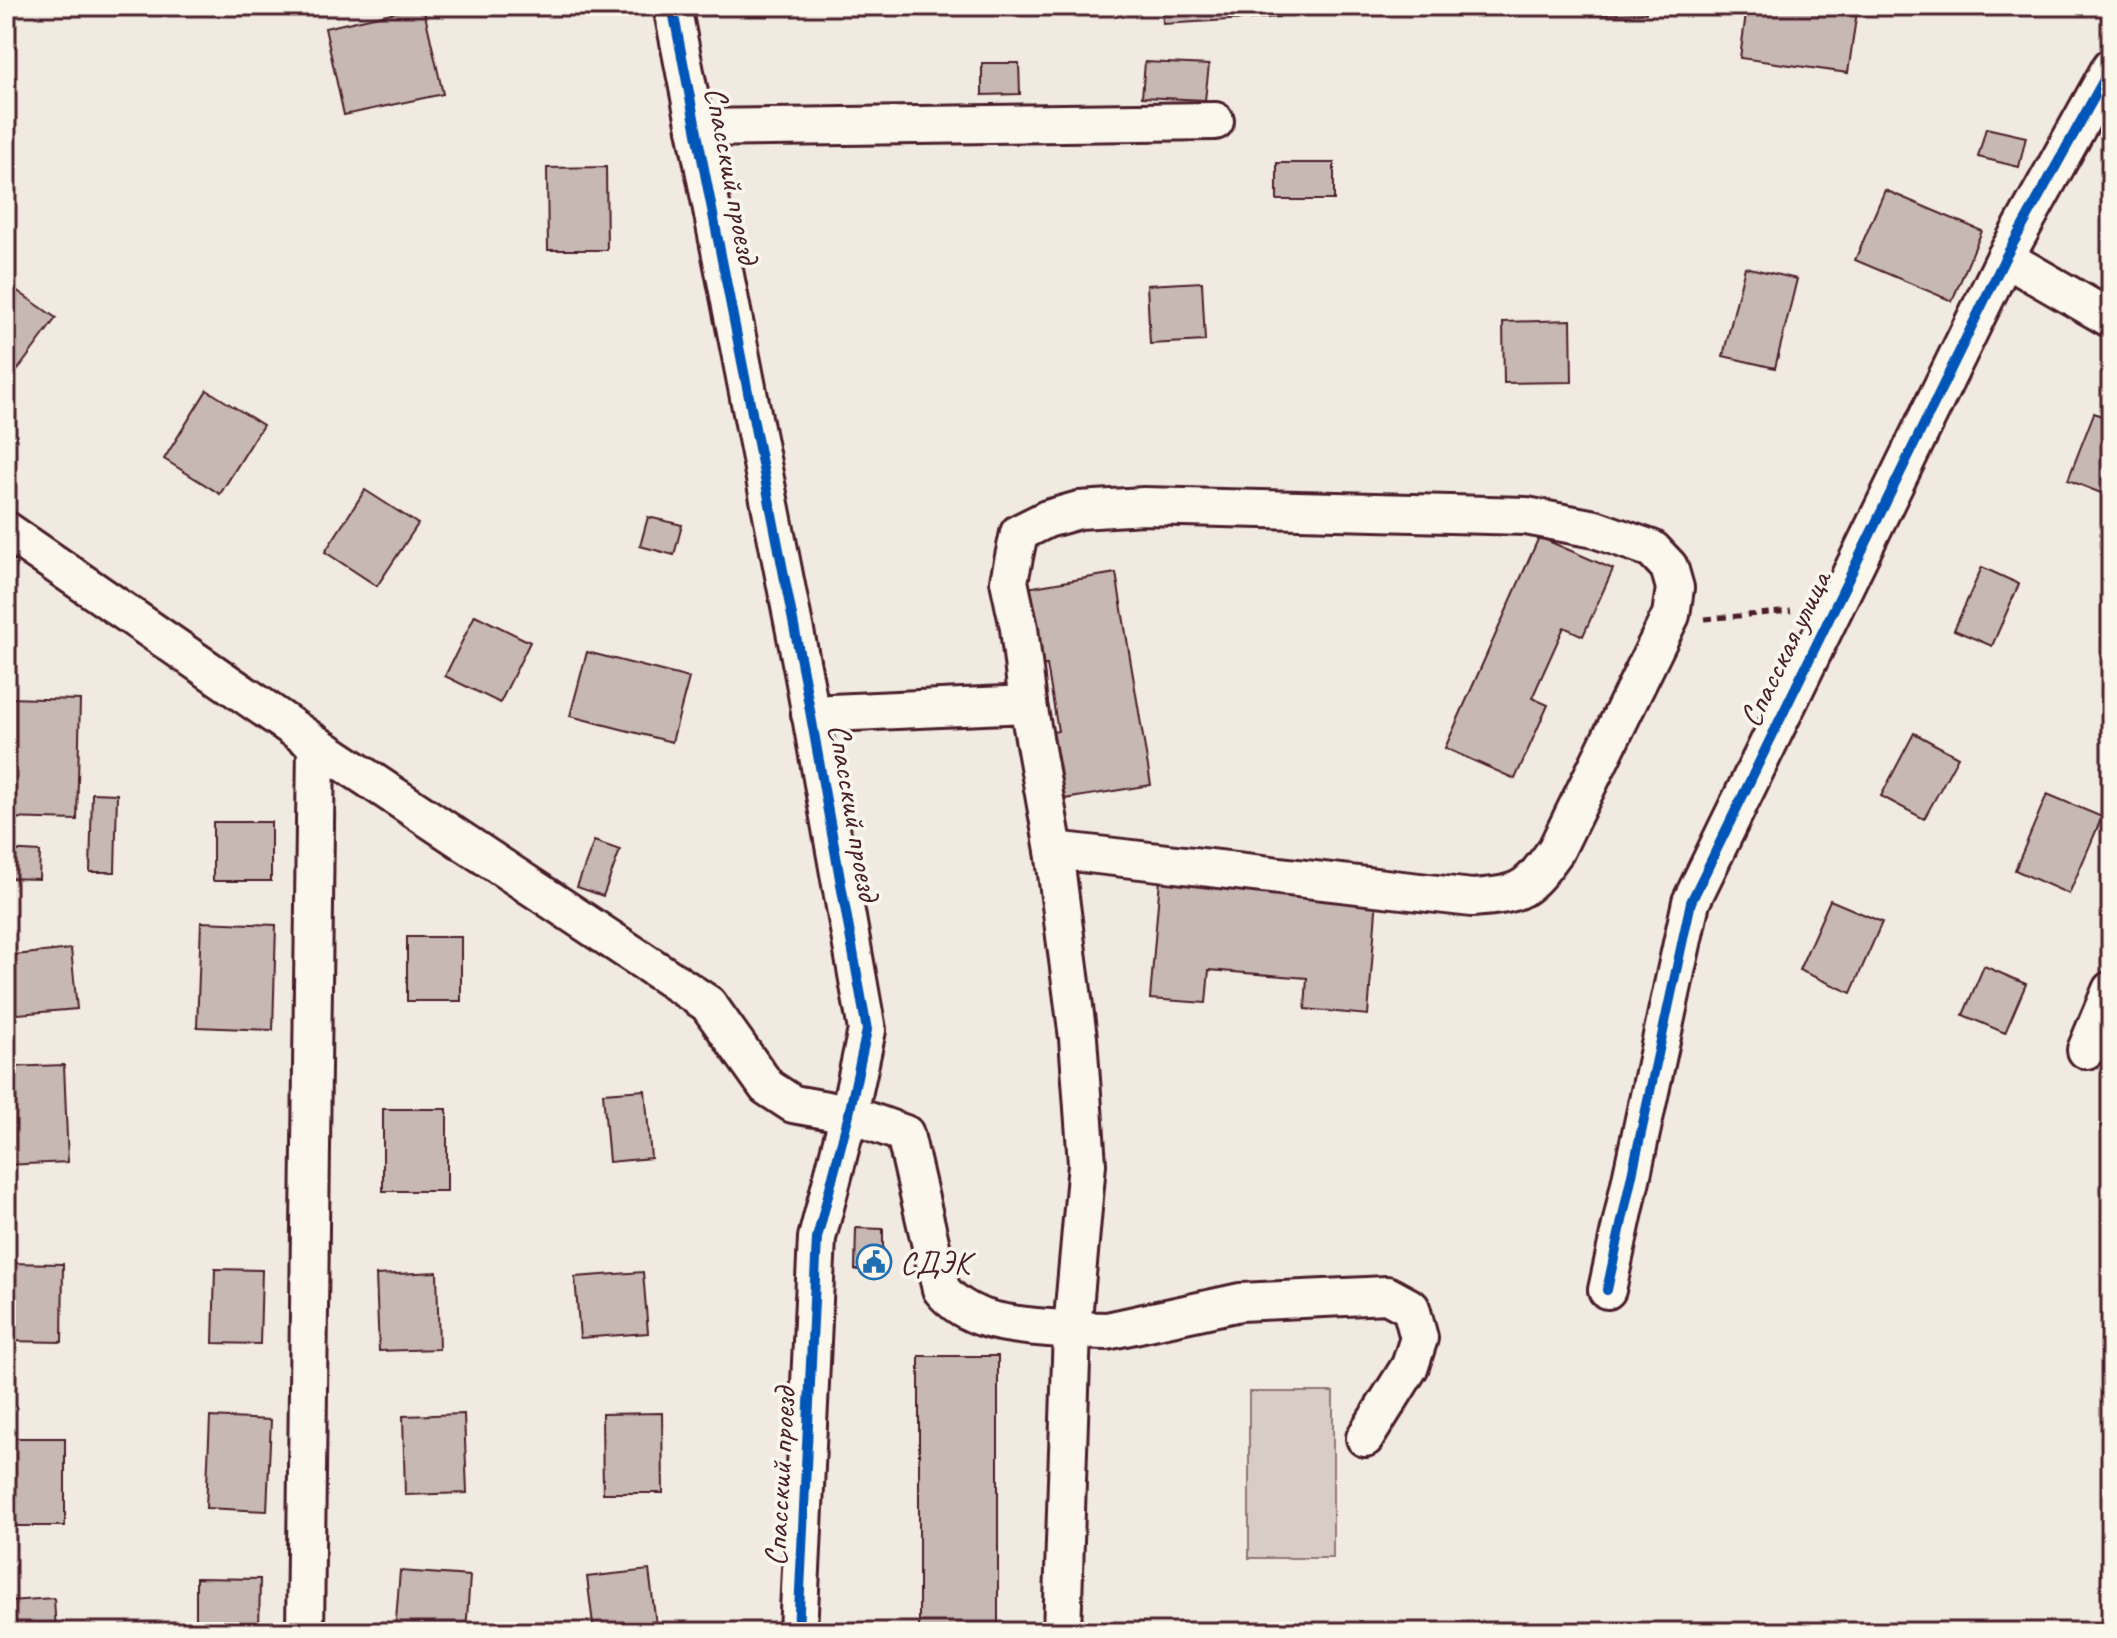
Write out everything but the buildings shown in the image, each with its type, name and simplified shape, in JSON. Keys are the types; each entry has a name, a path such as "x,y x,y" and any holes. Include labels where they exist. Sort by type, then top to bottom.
{"street":[{"name":"Спасский проезд","path":"672,6 810,714 867,1030 817,1238 798,1632"},
{"name":"Спасская улица","path":"1607,1290 1691,902 2005,258 2111,67"},
{"path":"696,128 1215,121"},
{"path":"2005,258 2111,319"},
{"path":"1054,850 1472,898 1504,895 1532,884 1556,850 1671,615 1675,588 1669,567 1652,549 1595,529 1526,516 1144,506 1079,510 1047,519 1019,533 1009,581 1054,850 1078,1038 1087,1164 1072,1330 1062,1632"},
{"path":"6,530 316,744 708,1004 767,1087 793,1104 849,1114 905,1134 941,1289 952,1303 989,1321 1107,1331 1240,1302 1387,1295 1411,1308 1419,1338 1410,1366 1365,1438"},
{"path":"810,714 1028,704"},
{"path":"305,1632 316,744"},
{"path":"2086,1050 2111,990"}],"path":[{"path":"1660,636 1691,619 1834,608"}],"shaded area":[{"path":"1249,1392 1333,1392 1333,1558 1249,1558"}],"cycle path":[{"path":"672,6 804,677 867,1030 817,1238 798,1632"},
{"path":"1607,1290 1691,902 2005,258 2111,67"}],"place":[{"name":"СДЭК","path":"874,1262"}]}
